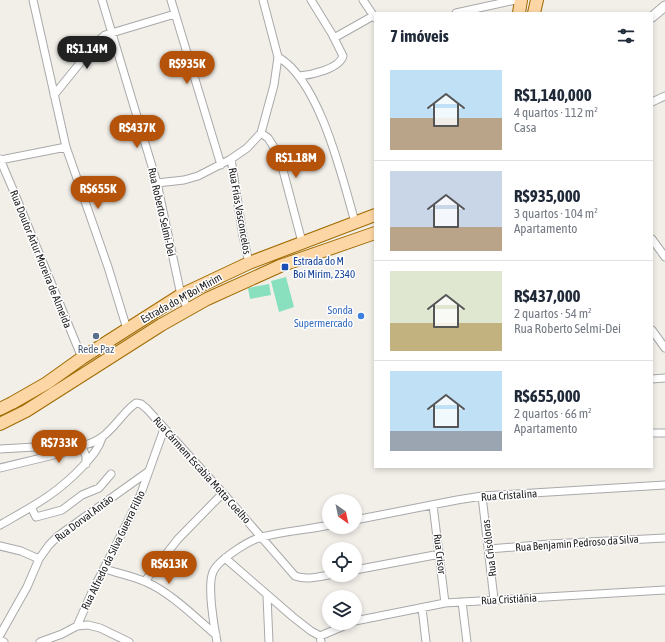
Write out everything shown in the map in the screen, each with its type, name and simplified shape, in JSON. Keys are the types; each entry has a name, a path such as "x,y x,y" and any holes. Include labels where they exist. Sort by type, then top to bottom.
{"main road":[{"path":"519,12 521,0"},
{"path":"534,12 537,0"},
{"name":"Estrada do M'Boi Mirim","path":"0,409 12,404 47,383 82,358 181,295 249,263 374,215"},
{"name":"Estrada do M'Boi Mirim","path":"0,424 32,407 188,309 239,283 280,266 374,233"}],"street":[{"path":"33,0 66,147 108,267 127,329"},
{"name":"Rua Roberto Selmi-Dei","path":"102,0 157,183 181,295 188,309"},
{"path":"171,0 220,165"},
{"path":"157,183 184,180 198,176 231,159 247,148 261,133 274,85 278,57 263,0"},
{"path":"299,76 319,73 337,64 342,60 343,56 311,0"},
{"path":"334,38 374,17 362,0"},
{"path":"461,12 515,0"},
{"path":"653,16 665,6"},
{"path":"54,95 97,42 105,35 176,14"},
{"path":"278,57 285,61 299,76 321,115 355,222"},
{"path":"653,102 665,96"},
{"path":"261,133 268,138 279,155 302,242"},
{"path":"0,160 66,147"},
{"name":"Rua Frias Vasconcelos","path":"231,159 242,236 249,263"},
{"name":"Rua Doutor Artur Moreira de Almeida","path":"0,160 82,358"},
{"path":"653,240 665,257"},
{"path":"653,331 665,348"},
{"path":"653,379 665,378"},
{"name":"Rua Cármem Escabia Motta Coelho","path":"102,438 131,407 136,403 141,404 148,409 164,429 223,493 295,576 300,578 322,576"},
{"name":"Rua Alfredo da Silva Guerra Filho","path":"77,626 92,592 129,519 149,471 164,429"},
{"path":"653,433 665,433"},
{"path":"0,449 81,446 95,442 102,438"},
{"path":"0,525 58,491 86,464 96,451 102,438"},
{"path":"0,468 62,453 70,446"},
{"path":"81,446 86,456 86,464"},
{"path":"34,459 40,454 40,447"},
{"name":"Rua Dorval Antão","path":"0,635 27,587 39,559 58,536 149,471"},
{"path":"31,507 36,516 62,510 82,495 98,488 111,474"},
{"name":"Rua Cristalina","path":"362,519 482,496 665,484"},
{"path":"145,581 178,539 223,493"},
{"name":"Rua Crisóloras","path":"482,496 494,599"},
{"name":"Rua Crisor","path":"433,505 445,603"},
{"path":"216,639 210,583 215,566 225,558 261,537 322,527"},
{"name":"Rua Benjamin Pedroso da Silva","path":"489,550 548,544 665,538"},
{"path":"0,546 21,551 39,559"},
{"path":"362,569 440,554"},
{"path":"225,558 267,596 321,639 338,630"},
{"path":"104,569 145,581 153,585 180,605 216,639"},
{"name":"Rua Cristiânia","path":"362,620 445,603 665,590"},
{"path":"267,596 269,642"},
{"path":"462,602 468,642"},
{"path":"422,608 426,642"},
{"path":"40,642 62,634 77,626 88,625 100,628 129,642"},
{"path":"0,640 4,642"}],"green space":[{"path":"286,277 294,307 279,312 271,281"},
{"path":"269,284 271,295 250,299 248,288"}],"place":[{"name":"Estrada do M Boi Mirim, 2340","path":"285,267"},
{"name":"Sonda Supermercado","path":"361,316"},
{"name":"Rede Paz","path":"96,336"}]}
